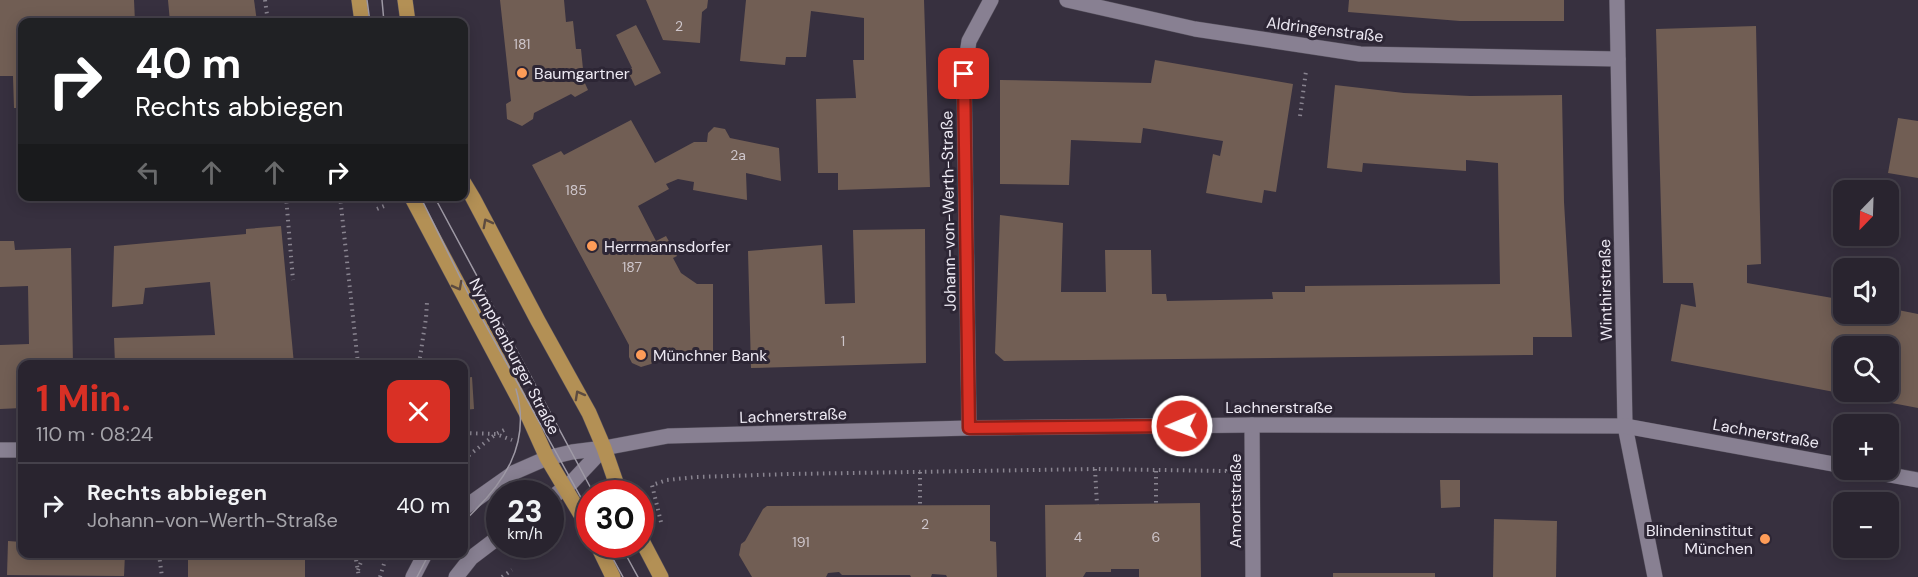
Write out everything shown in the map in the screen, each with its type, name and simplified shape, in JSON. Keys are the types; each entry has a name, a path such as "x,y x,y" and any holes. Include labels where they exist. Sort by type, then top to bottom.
{"main road":[{"path":"359,0 361,18"},
{"path":"405,0 407,18"},
{"path":"468,190 589,413 615,480"},
{"name":"Nymphenburger Straße","path":"414,201 529,418 547,458 576,506"},
{"path":"604,558 613,577"},
{"path":"651,558 661,577"}],"street":[{"name":"Johann-von-Werth-Straße","path":"969,428 964,74 969,41 991,0"},
{"name":"Aldringenstraße","path":"1067,0 1195,29 1360,54 1618,59"},
{"name":"Winthirstraße","path":"1617,0 1625,426 1655,577"},
{"name":"Lachnerstraße","path":"468,505 501,481 547,458 668,436 969,428 1252,425 1625,426 1833,464"},
{"name":"Amortstraße","path":"1252,425 1253,577"},
{"path":"565,488 604,448"},
{"path":"0,450 18,450"},
{"path":"1899,477 1918,480"},
{"path":"456,577 471,558 486,547"},
{"path":"413,577 423,558"}],"path":[{"path":"266,0 268,18"},
{"path":"1300,116 1309,46"},
{"path":"286,201 294,280"},
{"path":"341,201 358,360"},
{"path":"377,209 384,206"},
{"path":"420,360 427,302"},
{"path":"468,433 496,434 468,456"},
{"path":"1095,470 1097,505"},
{"path":"654,484 667,480 696,477 1095,470 1226,471 1226,483"},
{"path":"1156,471 1156,504"},
{"path":"920,472 920,506"},
{"path":"160,558 162,577"},
{"path":"356,558 359,577"},
{"path":"358,570 362,558"},
{"path":"380,577 386,558"},
{"path":"502,577 512,570 508,577"}],"building":[{"path":"0,0 134,0 135,18 18,18 18,108 14,108 13,76 0,76"},
{"path":"168,0 254,0 256,18 170,18"},
{"path":"500,0 564,0 566,22 573,21 576,49 581,49 583,69 579,70 588,90 575,97 571,94 534,113 533,119 522,126 507,119 506,104 511,101"},
{"path":"646,0 708,0 707,8 702,12 700,43 663,40"},
{"path":"746,0 924,0 930,187 838,190 838,173 818,173 816,99 856,98 853,60 864,60 864,18 811,11 806,57 786,57 785,65 740,61"},
{"path":"1349,0 1564,0 1564,21 1460,21 1348,12"},
{"path":"636,25 661,73 635,86 627,70 632,68 616,35"},
{"path":"1756,26 1761,264 1747,265 1747,283 1833,298 1833,324 1899,324 1899,310 1918,314 1918,408 1886,402 1899,402 1899,336 1833,336 1833,392 1671,361 1681,304 1696,307 1693,283 1663,283 1656,29"},
{"path":"1155,60 1293,84 1276,192 1264,190 1262,203 1206,193 1213,154 1220,156 1223,141 1143,128 1141,143 1071,140 1069,185 1000,184 1000,80 1151,83"},
{"path":"1335,85 1404,93 1470,96 1562,95 1564,202 1572,337 1533,337 1533,355 1004,361 995,353 1000,215 1063,223 1061,292 1106,292 1105,250 1151,250 1152,294 1166,294 1167,301 1273,299 1272,292 1305,292 1305,286 1500,284 1498,163 1466,160 1466,171 1363,163 1362,172 1327,168"},
{"path":"1898,118 1918,121 1918,178 1888,173"},
{"path":"631,120 655,163 694,142 707,142 708,133 714,127 725,129 730,138 779,148 781,181 746,173 747,200 693,190 694,182 678,179 666,184 669,189 638,206 656,241 666,236 677,256 673,258 681,273 697,284 713,284 713,360 654,361 641,367 632,363 629,357 629,345 532,165 561,151 564,155"},
{"path":"281,226 294,360 115,360 114,338 215,335 210,282 145,288 143,304 112,307 114,246 246,234 246,229"},
{"path":"925,229 926,363 751,368 748,251 822,245 825,304 855,303 853,230"},
{"path":"0,241 14,241 15,250 71,248 73,360 18,360 18,408 0,409 0,345 29,344 28,286 0,287"},
{"path":"472,377 474,409 468,410 468,378"},
{"path":"1440,480 1460,480 1460,507 1441,508"},
{"path":"1200,503 1201,577 1139,577 1139,569 1111,569 1111,572 1086,572 1083,577 1046,577 1045,505"},
{"path":"990,505 990,541 996,542 997,577 947,577 932,574 931,577 842,575 839,572 828,573 826,577 752,577 739,555 741,544 767,506"},
{"path":"1494,519 1557,521 1556,577 1493,577"},
{"path":"8,541 18,542 18,558 125,558 124,576 7,575"},
{"path":"188,558 305,558 305,577 188,577"},
{"path":"1333,573 1435,573 1435,577 1333,577"}],"tram line":[{"path":"367,0 369,18"},
{"path":"382,0 384,18"},
{"path":"422,201 468,293 576,489"},
{"path":"437,201 586,480"},
{"path":"468,517 491,493 511,462 520,428 520,409 516,389"},
{"path":"417,577 427,558"},
{"path":"613,558 623,577"},
{"path":"628,558 638,577"}],"place":[{"name":"Baumgartner","path":"522,73"},
{"name":"Herrmannsdorfer","path":"592,246"},
{"name":"Münchner Bank","path":"641,355"},
{"name":"Blindeninstitut München","path":"1765,539"}],"route":[{"path":"964,74 969,428 1182,426"}]}
